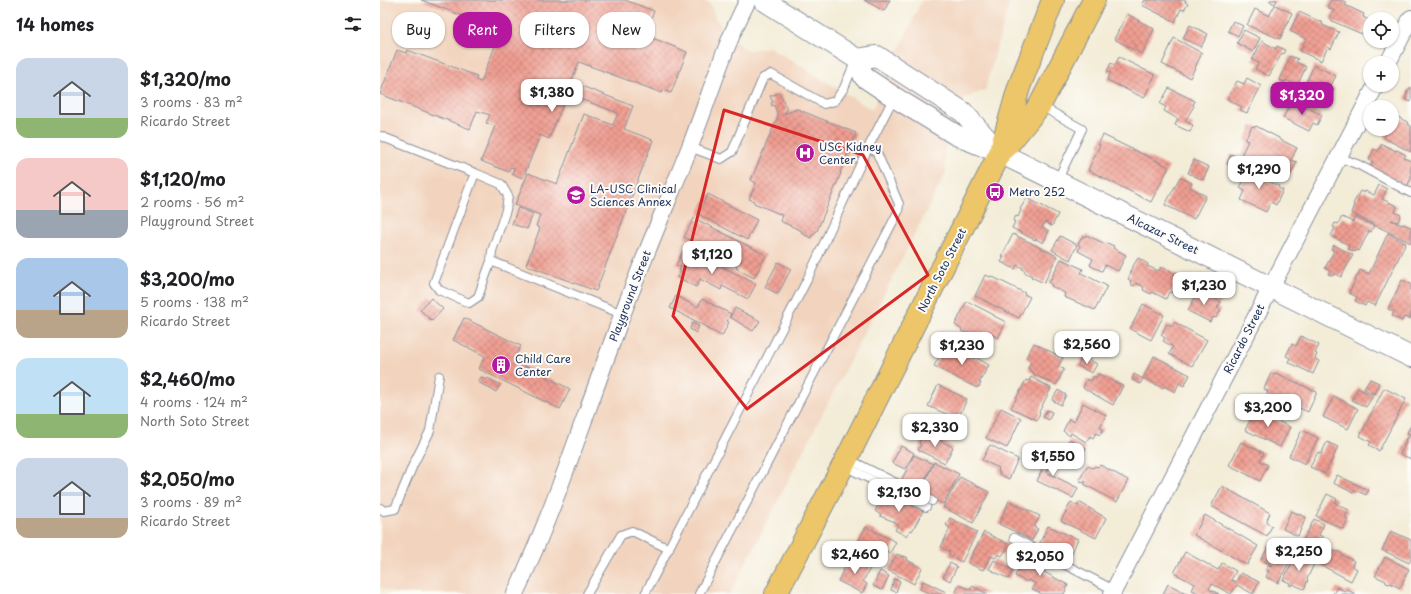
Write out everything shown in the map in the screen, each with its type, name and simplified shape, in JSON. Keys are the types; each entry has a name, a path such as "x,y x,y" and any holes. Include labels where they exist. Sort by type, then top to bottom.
{"main road":[{"name":"North Soto Street","path":"776,594 845,462 1000,153 1019,87 1053,0"},
{"path":"1000,153 1040,105 1094,0"}],"street":[{"name":"Playground Street","path":"515,594 539,539 622,314 690,147 724,53 736,23 748,0"},
{"path":"763,0 856,59"},
{"path":"1392,56 1411,18"},
{"name":"Alcazar Street","path":"1000,153 963,112 877,56 856,59 864,77 956,135 1000,153 1411,357"},
{"name":"Ricardo Street","path":"1113,592 1372,92"}],"lane":[{"path":"690,147 721,159 732,152 763,78 771,74 824,104 835,101 844,88 856,59"},
{"path":"645,594 807,280 868,148 894,97"},
{"path":"1040,105 1082,129 1056,181"},
{"path":"380,136 475,173 501,184 508,196 506,210 492,251 491,261 478,297 469,303 439,290 434,282 475,173"},
{"path":"699,594 898,212 899,204 876,151 868,148"},
{"path":"1339,157 1359,165 1411,193"},
{"path":"491,261 622,314"},
{"path":"380,508 384,511 395,509 430,431 439,376"},
{"path":"845,462 929,504"},
{"path":"587,594 621,535 632,531 669,549"},
{"path":"1014,538 1113,592"}],"highlighted area":[{"path":"724,110 863,155 928,275 747,409 673,316"}],"shaded area":[{"path":"380,0 702,0 711,5 715,19 746,51 770,47 872,110 922,0 1010,0 985,90 963,99 944,152 946,173 730,594 396,594 380,587"}],"building":[{"path":"421,0 625,0 654,12 597,12 597,48 655,48 655,39 687,52 671,93 663,90 662,93 579,62 571,82 633,106 624,129 653,140 596,291 526,265 540,228 536,226 540,215 515,205 528,173 557,184 584,114 613,125 618,113 567,94 549,139 540,135 523,178 512,174 514,168 510,167 509,172 481,161 495,126 486,123 490,115 477,111 470,129 380,94 397,50 406,53 407,50 477,76 476,80 481,82 494,48 512,48 512,12 453,12"},
{"path":"864,0 890,0 884,11"},
{"path":"1145,0 1186,0 1185,2 1188,4 1184,10 1181,9 1175,22 1142,5"},
{"path":"1277,0 1275,4 1269,1"},
{"path":"1331,0 1341,0 1347,3 1345,5 1363,14 1362,34 1332,21 1330,18 1334,11 1327,7"},
{"path":"1275,5 1292,13 1280,39 1247,25 1255,9 1269,16"},
{"path":"1299,12 1323,23 1322,25 1339,32 1331,49 1328,47 1321,61 1300,51 1306,39 1290,31"},
{"path":"1127,14 1154,29 1142,54 1114,39"},
{"path":"1233,21 1243,26 1238,36 1228,31"},
{"path":"1190,25 1208,34 1201,47 1183,38"},
{"path":"1244,30 1260,38 1253,52 1237,43"},
{"path":"1174,38 1202,53 1190,78 1162,64"},
{"path":"1262,41 1276,49 1277,46 1285,50 1269,76 1255,69 1259,63 1252,60"},
{"path":"1290,56 1298,59 1296,62 1306,67 1297,86 1286,80 1285,83 1280,80"},
{"path":"1119,57 1155,75 1144,98 1107,80 1111,73 1107,71 1111,63 1115,65"},
{"path":"1314,65 1336,76 1330,87 1334,89 1329,98 1326,96 1324,99 1303,89"},
{"path":"1247,78 1261,86 1247,113 1240,110 1242,107 1227,99 1237,81 1244,84"},
{"path":"1411,87 1411,102 1405,99 1408,90"},
{"path":"1169,88 1195,101 1194,106 1185,121 1193,125 1190,132 1175,125 1178,119 1164,111 1166,107 1160,104"},
{"name":"USC Kidney Center","path":"779,93 787,110 784,114 797,109 856,133 817,231 811,238 801,233 802,231 780,221 782,215 754,203 754,201 749,199 756,183 751,180 778,116 774,105 772,106 771,103 773,102 770,96"},
{"path":"1292,100 1322,115 1317,125 1313,123 1309,131 1283,118"},
{"path":"1399,118 1409,123 1408,124 1411,126 1411,152 1384,138 1385,136 1399,136"},
{"path":"1252,126 1256,126 1297,148 1291,160 1297,162 1288,179 1241,155 1248,141 1245,140"},
{"path":"1103,135 1169,167 1151,202 1088,170"},
{"path":"1382,144 1406,155 1404,158 1411,161 1411,179 1407,186 1369,169 1373,162 1369,160 1374,149 1378,151"},
{"path":"1231,154 1247,162 1245,168 1240,170 1227,164"},
{"path":"1194,160 1209,167 1203,180 1188,173"},
{"path":"1250,164 1263,170 1260,177 1279,186 1278,188 1283,190 1276,205 1271,202 1266,212 1241,200 1245,191 1240,188 1249,170 1247,170"},
{"path":"1180,177 1192,183 1190,187 1206,196 1194,219 1165,205"},
{"path":"1379,185 1387,189 1382,199 1397,206 1395,212 1401,215 1398,222 1391,220 1411,227 1411,243 1351,213 1353,204 1360,191 1364,193 1365,191 1374,195"},
{"path":"708,194 757,220 747,240 698,214"},
{"path":"1027,198 1058,214 1052,226 1045,222 1042,227 1049,231 1043,243 1012,228 1015,222 1013,221 1016,216 1018,217 1021,210 1020,209"},
{"path":"518,208 533,214 527,229 512,224"},
{"path":"1342,217 1353,222 1355,217 1374,226 1371,232 1369,231 1359,251 1356,250 1355,252 1348,249 1349,245 1331,236 1335,228 1333,227 1335,223 1338,224"},
{"path":"694,218 766,255 754,278 736,268 737,266 684,237"},
{"path":"1388,233 1406,243 1375,306 1367,302 1365,306 1355,301 1357,297 1349,293 1360,270 1369,274"},
{"path":"1013,234 1057,256 1044,283 1031,277 1032,276 1024,272 1025,271 1022,269 1023,268 1017,265 1015,269 1001,262 1004,257 1002,256"},
{"path":"1086,235 1114,246 1113,248 1126,255 1118,271 1105,265 1102,271 1090,265 1093,259 1078,251 1080,246 1078,244 1083,236 1085,237"},
{"path":"1060,236 1077,245 1070,260 1052,250"},
{"path":"1334,245 1353,255 1341,277 1334,273 1333,276 1328,274 1330,271 1325,268 1334,251 1331,249"},
{"path":"684,249 718,267 719,265 756,284 748,299 722,286 721,290 700,279 696,287 677,277 681,271 679,270 681,267 676,265"},
{"path":"1138,258 1148,264 1147,266 1159,271 1161,267 1182,278 1176,289 1174,288 1172,293 1169,292 1166,299 1152,292 1151,294 1143,290 1144,287 1136,283 1134,286 1130,284 1131,281 1128,279 1131,273 1130,271"},
{"path":"1061,259 1083,269 1081,273 1107,286 1095,310 1064,297 1065,293 1051,286 1052,285 1049,283"},
{"path":"778,262 791,269 778,294 765,287"},
{"path":"985,275 991,276 1030,297 1019,318 975,296"},
{"path":"1402,280 1411,284 1411,317 1410,319 1404,317 1402,321 1392,316 1394,312 1388,309"},
{"path":"1194,288 1221,302 1217,308 1221,310 1216,318 1213,317 1210,322 1188,311 1195,297 1191,295"},
{"path":"676,296 698,307 702,299 731,314 722,336 670,308"},
{"path":"431,298 443,309 432,321 420,310"},
{"path":"967,301 1006,322 998,338 985,331 981,340 969,333 968,334 961,331 962,330 955,325"},
{"path":"1143,304 1164,315 1151,340 1130,329"},
{"path":"735,308 760,321 753,331 730,317"},
{"name":"Child Care Center","path":"464,318 521,346 513,360 570,389 560,409 479,369 485,356 453,340"},
{"path":"1174,322 1207,340 1192,366 1169,354 1173,347 1163,341 1165,338 1161,335 1167,324 1172,326"},
{"path":"692,323 699,326 696,333 690,329"},
{"path":"1301,336 1319,345 1315,353 1317,354 1315,359 1319,361 1313,374 1288,362 1290,358 1286,356 1292,344 1296,346"},
{"path":"947,343 974,359 975,357 989,365 979,383 981,383 979,387 978,386 977,388 934,366"},
{"path":"1034,343 1063,358 1058,367 1064,369 1056,385 1033,374 1034,373 1029,370 1030,369 1028,368 1031,361 1026,358"},
{"path":"1083,356 1097,364 1092,373 1078,366"},
{"path":"1154,356 1190,375 1184,386 1179,383 1175,392 1143,378"},
{"path":"1271,373 1275,375 1276,373 1317,392 1308,412 1285,401 1283,405 1266,397 1268,391 1264,389"},
{"path":"1099,374 1123,386 1113,405 1083,388 1087,379 1091,381 1094,376 1096,378"},
{"path":"1134,374 1143,379 1140,384 1132,380"},
{"path":"481,377 487,380 488,378 500,385 496,392 478,382"},
{"path":"1031,377 1051,388 1039,412 1040,413 1037,420 1011,408 1026,380 1029,381"},
{"path":"1370,379 1379,383 1374,394 1364,389"},
{"path":"938,385 967,399 958,419 928,406"},
{"path":"1358,388 1373,396 1366,407 1352,400"},
{"path":"1384,388 1406,399 1379,451 1369,445 1371,442 1360,436"},
{"path":"1058,390 1066,395 1061,405 1052,400"},
{"path":"1334,396 1358,409 1348,429 1323,417"},
{"path":"1083,403 1106,415 1100,427 1103,429 1100,435 1096,433 1093,438 1090,436 1086,442 1071,433 1070,436 1063,431 1069,419 1074,422"},
{"path":"1001,408 1021,418 1007,448 986,438"},
{"path":"1047,410 1052,412 1049,420 1043,417"},
{"path":"1255,410 1290,427 1280,447 1245,430"},
{"path":"1411,425 1411,459 1400,454 1406,442 1406,438 1408,438 1410,434 1407,433"},
{"path":"1302,430 1318,438 1305,464 1289,456"},
{"path":"927,434 953,447 945,463 918,450 921,444 919,443 922,436 925,438"},
{"path":"1070,439 1086,448 1078,463 1062,454"},
{"path":"1241,442 1264,453 1260,461 1268,465 1260,481 1229,465"},
{"path":"1327,442 1338,447 1325,474 1310,467 1318,452 1321,454"},
{"path":"990,445 1018,459 1009,479 999,474 999,468 982,460"},
{"path":"901,446 914,453 905,469 892,463"},
{"path":"1040,452 1053,458 1046,472 1078,488 1073,498 1037,481 1042,470 1033,465"},
{"path":"914,455 933,464 919,490 901,481"},
{"path":"934,462 959,474 943,504 920,493"},
{"path":"1100,465 1128,480 1117,502 1084,484 1086,482 1079,481 1087,466 1093,468"},
{"path":"1337,475 1368,490 1366,495 1355,490 1354,493 1333,483"},
{"path":"960,477 989,492 973,523 943,507"},
{"path":"1222,486 1270,513 1267,520 1268,524 1272,526 1267,536 1211,506"},
{"path":"886,491 923,511 912,531 910,530 906,536 895,530 898,525 895,522 880,516 881,515 875,511"},
{"path":"1327,494 1337,499 1335,503 1349,510 1345,517 1348,519 1343,529 1316,516"},
{"path":"1009,501 1040,516 1034,527 1038,529 1032,540 999,524"},
{"path":"1071,502 1078,506 1079,502 1106,518 1096,538 1061,521"},
{"path":"1291,511 1306,517 1298,536 1283,529"},
{"path":"1205,515 1258,546 1247,565 1194,535"},
{"path":"950,518 977,532 962,562 949,555 950,552 941,547 950,528 946,525"},
{"path":"1314,519 1324,524 1319,535 1323,537 1315,554 1300,547"},
{"path":"1048,526 1078,539 1069,559 1052,552 1051,554 1037,549"},
{"path":"866,527 896,542 890,553 886,551 882,559 856,545"},
{"path":"1391,531 1411,540 1411,559 1409,563 1382,550"},
{"path":"984,532 1008,544 1008,546 1002,556 998,554 995,558 991,556 983,570 968,563"},
{"path":"1270,543 1293,555 1278,583 1266,577 1269,571 1266,569 1268,565 1272,565 1261,560"},
{"path":"1332,550 1338,551 1342,555 1354,561 1352,566 1357,569 1351,581 1319,564 1323,556 1328,558"},
{"path":"1185,552 1218,570 1222,563 1236,571 1231,580 1236,582 1241,573 1259,582 1253,594 1237,585 1231,594 1212,584 1209,589 1219,594 1200,594 1192,590 1195,584 1174,573"},
{"path":"897,554 908,558 907,560 922,568 914,584 888,570"},
{"path":"1025,555 1038,560 1039,558 1048,563 1044,572 1068,585 1064,594 1042,594 1032,589 1035,583 1028,580 1027,582 1015,576"},
{"path":"1296,555 1314,564 1304,589 1292,584 1291,586 1289,585 1290,583 1283,580"},
{"path":"850,556 871,567 863,581 867,584 862,593 838,581"},
{"path":"1385,557 1409,569 1400,588 1390,583 1386,583 1386,581 1375,576"},
{"path":"994,560 1013,570 1009,579 989,569"},
{"path":"950,563 957,567 950,581 943,577"},
{"path":"880,571 889,576 882,590 873,586"},
{"path":"894,579 900,581 896,592 891,590"},
{"path":"923,581 946,592 945,594 931,594 920,589"},
{"path":"1168,584 1188,594 1163,594"},
{"path":"959,585 971,590 972,586 988,594 955,594"},
{"path":"1337,587 1346,592 1347,590 1356,594 1333,594"}],"place":[{"name":"USC Kidney Center","path":"805,153"},
{"name":"Metro 252","path":"995,192"},
{"name":"LA-USC Clinical Sciences Annex","path":"576,195"},
{"name":"Child Care Center","path":"501,365"}]}
